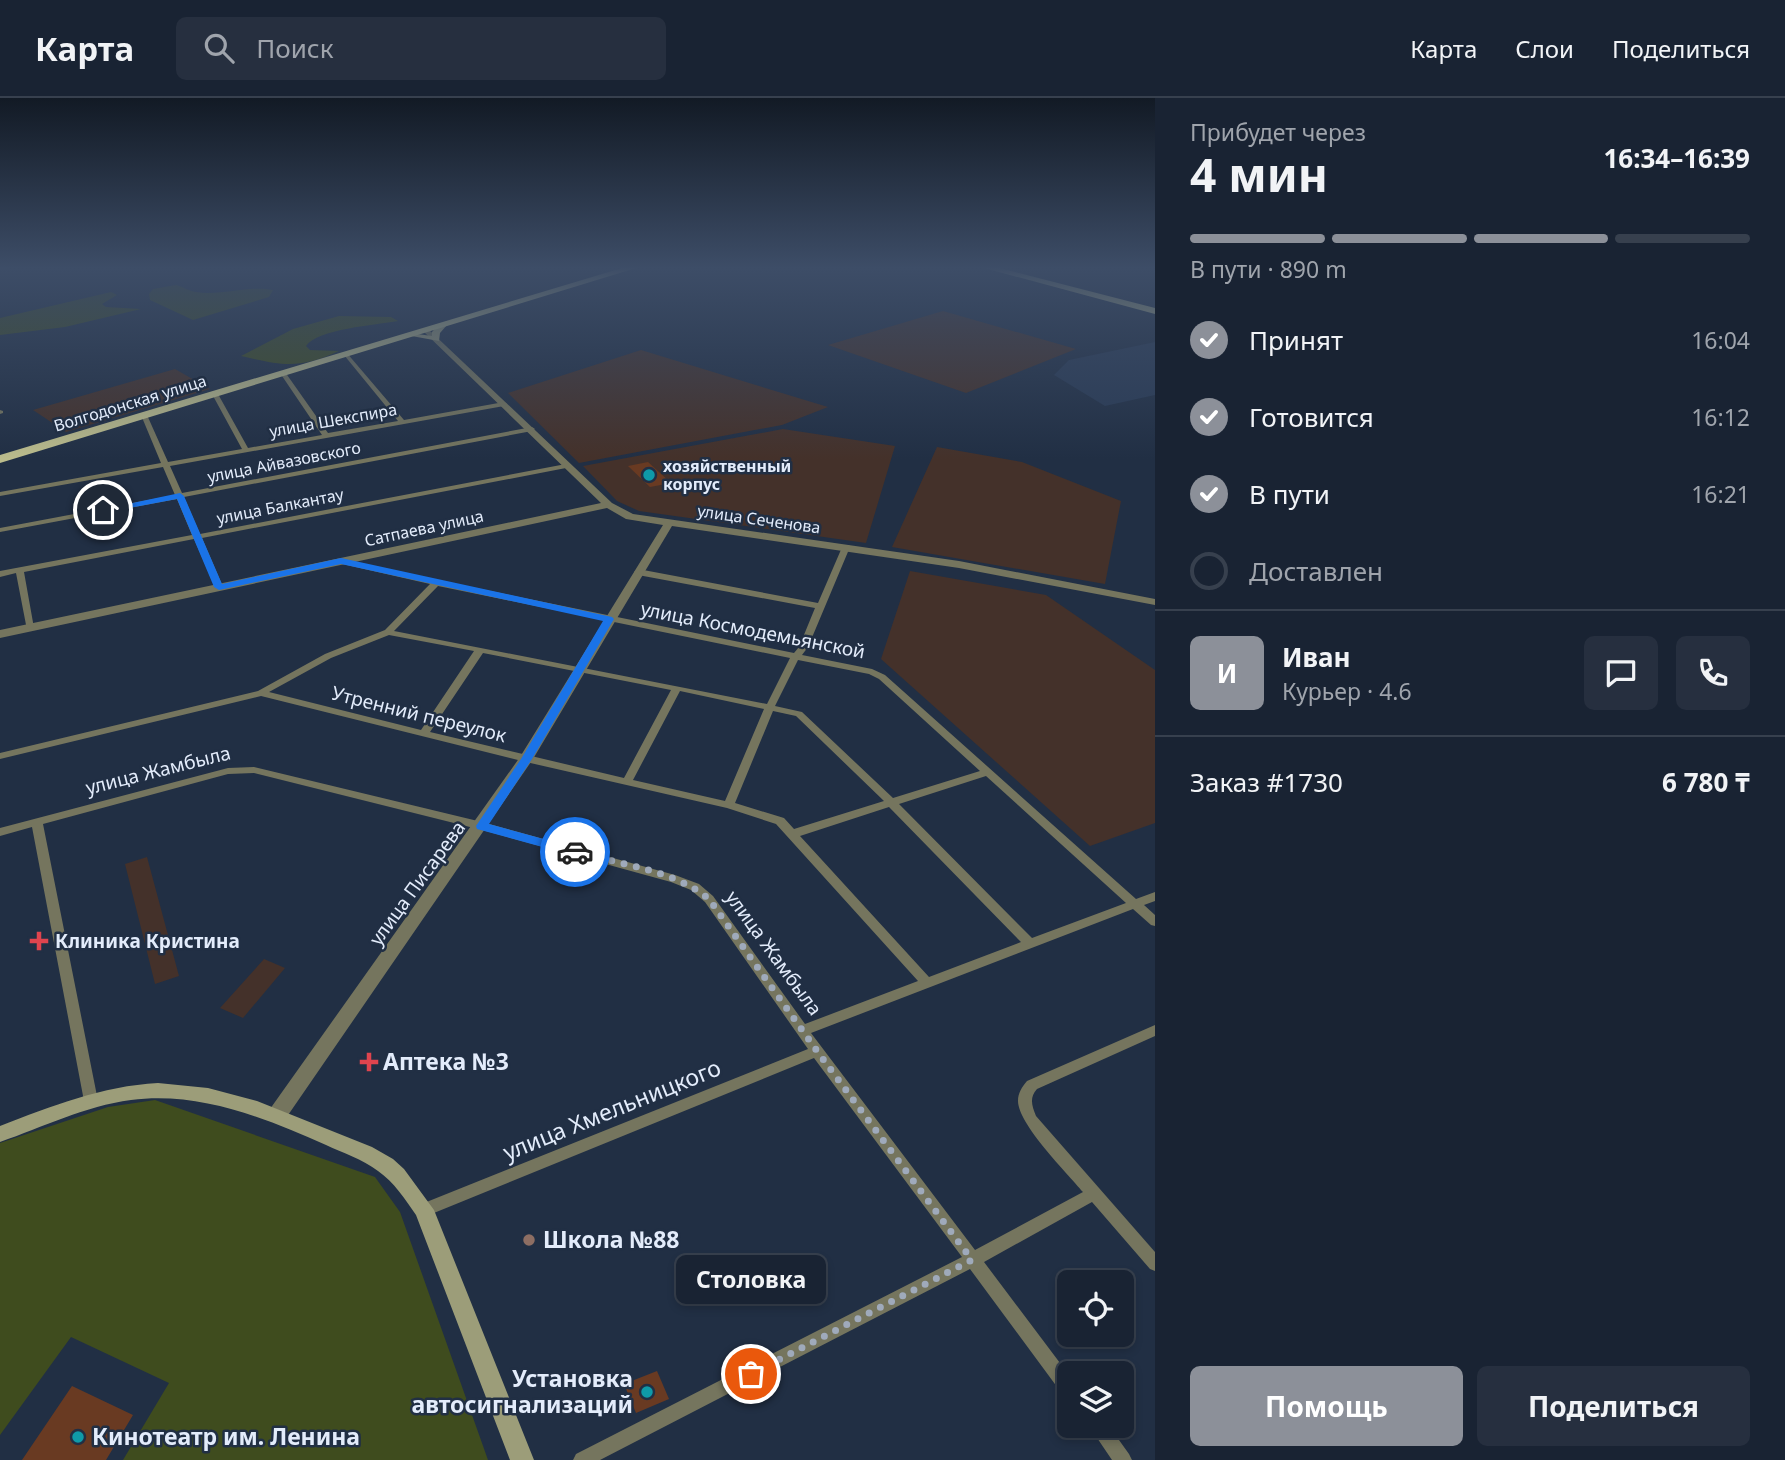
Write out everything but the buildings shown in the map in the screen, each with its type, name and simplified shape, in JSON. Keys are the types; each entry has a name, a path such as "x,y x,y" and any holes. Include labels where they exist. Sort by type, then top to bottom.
{"main road":[{"name":"Волгодонская улица","path":"0,459 422,332"},
{"path":"410,335 436,339 436,332"},
{"path":"0,1134 91,1101 133,1092 183,1090 277,1115 369,1155 388,1167 406,1184 424,1210 522,1460"}],"street":[{"name":"улица Сеченова","path":"429,332 608,505 630,517 1056,580 1155,602"},
{"path":"346,354 402,422"},
{"path":"283,373 326,436"},
{"path":"215,394 246,450"},
{"name":"улица Шекспира","path":"0,494 504,404"},
{"path":"144,415 219,587"},
{"name":"улица Айвазовского","path":"0,530 532,429"},
{"name":"улица Балкантау","path":"0,574 566,466"},
{"name":"Сатпаева улица","path":"0,634 608,505"},
{"name":"улица Писарева","path":"277,1115 366,985 482,826 526,759 669,523"},
{"path":"729,805 770,707 846,547"},
{"name":"улица Космодемьянской","path":"341,561 872,672 882,677 1155,922"},
{"path":"20,570 30,628"},
{"path":"638,572 820,606"},
{"path":"261,693 328,656 388,632 436,583"},
{"path":"388,632 579,668 799,715 892,803 1028,943"},
{"path":"425,732 480,650"},
{"path":"627,781 677,688"},
{"name":"Утренний переулок","path":"0,756 261,693 526,759 729,805 780,821 927,983"},
{"name":"улица Жамбыла","path":"0,832 228,771 254,770 482,826 675,879 695,887 709,899 817,1051 1057,1373"},
{"path":"792,834 988,772"},
{"path":"37,822 91,1101"},
{"path":"804,1030 1155,896"},
{"path":"1155,1030 1032,1085 1026,1090 1024,1099 1031,1120 1155,1264"},
{"name":"улица Хмельницкого","path":"424,1210 817,1051"},
{"path":"582,1460 972,1260 1093,1194"},
{"path":"1107,1438 1123,1460"}],"shaded area":[{"path":"873,332 1015,332 1076,349 966,393 828,345"},
{"path":"1155,342 1155,395 1105,406 1054,375 1069,360"},
{"path":"641,350 828,407 782,425 579,463 508,393"},
{"path":"175,369 210,389 66,432 33,410"},
{"path":"783,429 895,446 866,543 639,511 617,501 583,466"},
{"path":"937,447 1022,462 1121,501 1105,584 892,547"},
{"path":"910,571 1046,595 1155,670 1155,823 1090,846 881,659"},
{"path":"147,857 179,976 155,984 125,864"},
{"path":"264,959 285,968 243,1018 220,1008"}],"green space":[{"path":"0,332 28,332 0,335"},
{"path":"288,332 336,332 322,335 306,346 310,350 339,351 313,361 280,364 241,356"},
{"path":"155,1100 375,1177 400,1212 488,1460 123,1460 169,1383 71,1337 0,1435 0,1143 108,1107"}],"way so far":[{"path":"575,852 675,879 695,887 709,899 817,1051 972,1260 751,1374"}],"place":[{"name":"хозяйственный корпус","path":"649,475"},
{"name":"Клиника Кристина","path":"39,941"},
{"name":"Аптека №3","path":"369,1062"},
{"name":"Школа №88","path":"529,1240"},
{"name":"Столовка","path":"751,1374"},
{"name":"Установка автосигнализаций","path":"647,1392"},
{"name":"Кинотеатр им. Ленина","path":"78,1437"}],"route":[{"path":"103,510 180,496 219,587 341,561 609,619 526,759 482,826 575,852"}]}
